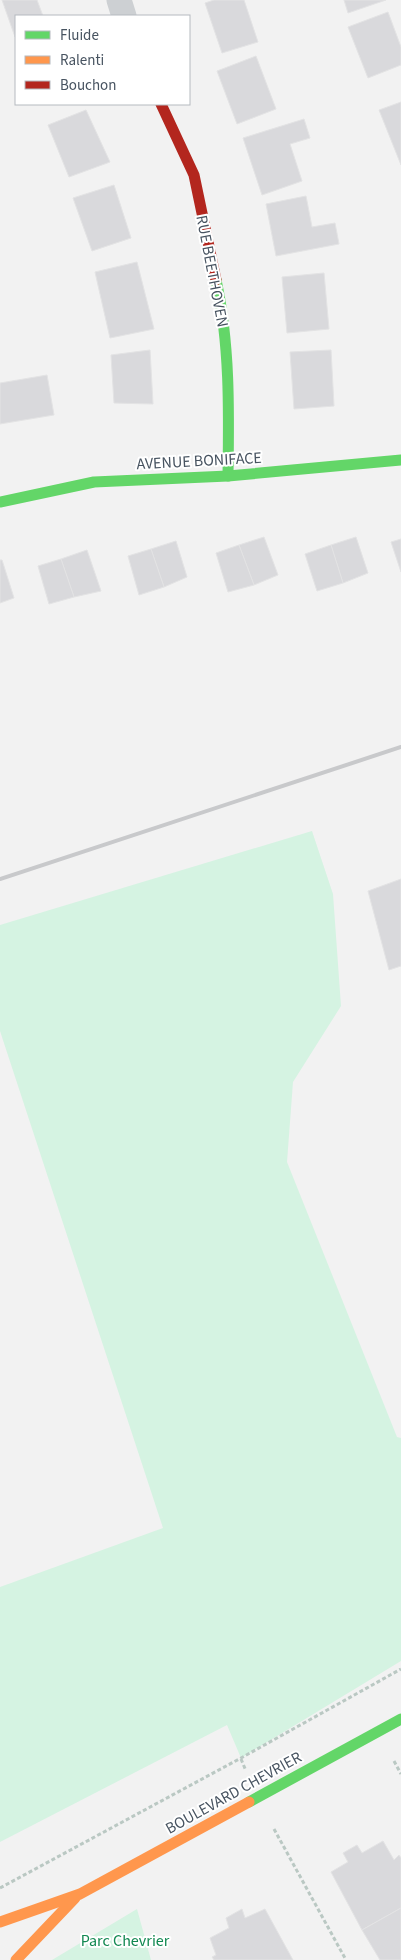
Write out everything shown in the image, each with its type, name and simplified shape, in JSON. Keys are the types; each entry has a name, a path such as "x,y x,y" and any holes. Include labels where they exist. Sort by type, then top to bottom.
{"street":[{"path":"119,0 124,15"},
{"name":"RUE BEETHOVEN","path":"161,105 194,175 224,315 229,410 228,476"},
{"name":"AVENUE BONIFACE","path":"0,502 94,482 228,476 401,460"},
{"name":"BOULEVARD CHEVRIER","path":"0,1922 80,1894 401,1719"},
{"name":"BOULEVARD CHEVRIER","path":"16,1960 80,1894"}],"path":[{"path":"0,1888 401,1669"},
{"path":"394,1761 401,1774"},
{"path":"274,1829 346,1960"}],"green space":[{"path":"312,831 333,894 341,1006 293,1082 287,1162 397,1437 401,1438 401,1661 241,1758 227,1725 0,1842 0,1587 163,1528 0,1031 0,925"},
{"name":"Parc Chevrier","path":"137,1909 151,1960 52,1960"}],"building":[{"path":"2,0 37,0 43,15 15,15 15,37"},
{"path":"214,0 244,0 258,42 222,53 205,3"},
{"path":"344,0 386,0 348,13"},
{"path":"388,12 401,47 401,65 368,78 348,27"},
{"path":"256,56 276,109 237,124 217,71"},
{"path":"401,102 401,165 379,110"},
{"path":"86,110 110,162 69,177 48,125"},
{"path":"304,119 310,138 290,144 302,181 262,195 243,138"},
{"path":"114,185 131,238 92,251 73,198"},
{"path":"306,196 312,227 335,223 339,244 276,256 266,204"},
{"path":"137,262 154,329 110,338 95,272"},
{"path":"324,273 329,329 287,333 282,277"},
{"path":"150,350 153,404 114,403 111,355"},
{"path":"331,350 334,406 294,409 290,352"},
{"path":"47,375 54,415 0,424 0,383"},
{"path":"264,537 278,575 254,585 239,545"},
{"path":"356,537 368,573 343,583 331,545"},
{"path":"401,539 401,572 391,542"},
{"path":"176,541 187,577 164,587 151,549"},
{"path":"239,545 254,585 228,592 216,553"},
{"path":"331,545 343,583 317,591 305,554"},
{"path":"151,549 164,587 139,595 128,556"},
{"path":"87,550 101,591 74,597 61,559"},
{"path":"61,559 74,597 49,604 38,566"},
{"path":"0,560 2,560 14,598 0,603"},
{"path":"401,879 401,966 389,970 368,891"},
{"path":"383,1841 394,1860 399,1855 401,1858 401,1908 362,1930 331,1872 348,1862 343,1853 357,1845 362,1853"},
{"path":"401,1908 401,1960 380,1960 362,1930"},
{"path":"242,1909 245,1918 265,1909 293,1960 214,1960 212,1957 216,1955 210,1938 229,1928 226,1918"}],"railway":[{"path":"0,879 401,747"}],"traffic: fast":[{"path":"216,280 221,304 226,353 228,476"},
{"path":"0,502 94,482 228,476 401,460"},
{"path":"249,1802 401,1719"}],"traffic: slow":[{"path":"0,1922 80,1894 249,1802"},
{"path":"16,1960 75,1898"}],"traffic: jam":[{"path":"161,105 194,175 216,280"}]}
